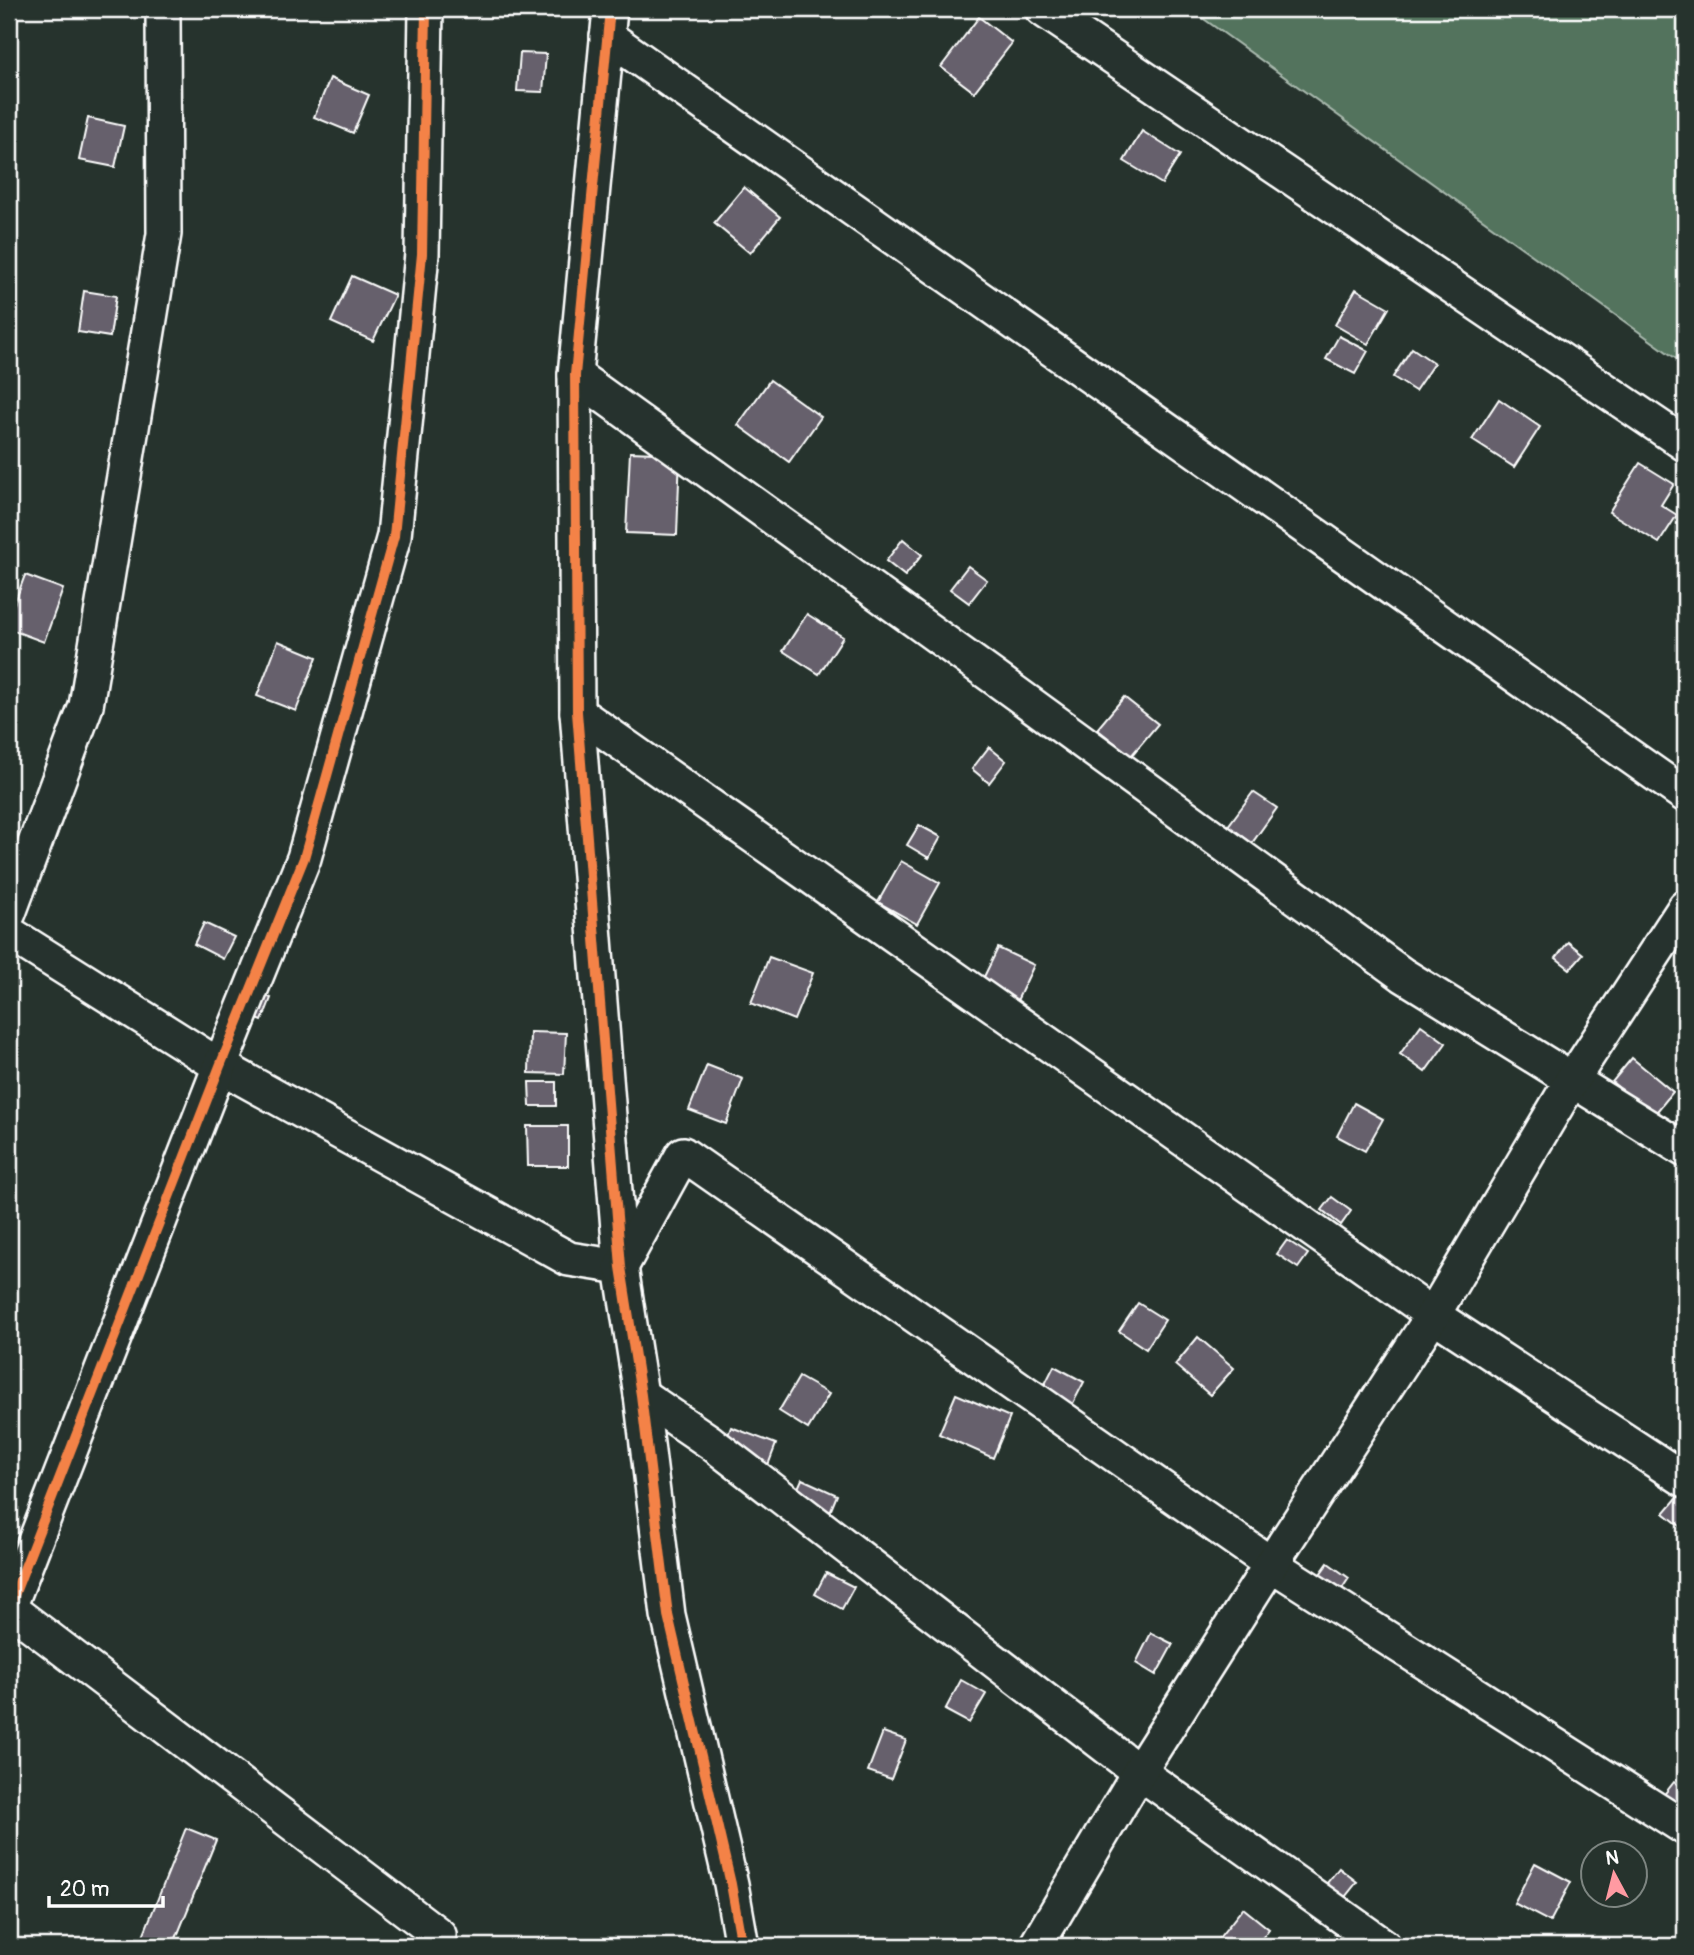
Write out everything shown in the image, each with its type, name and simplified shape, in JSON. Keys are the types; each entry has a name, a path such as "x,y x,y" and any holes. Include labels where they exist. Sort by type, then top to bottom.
{"street":[{"path":"9,913 86,706 100,626 164,234 163,9"},
{"path":"426,9 422,254 394,536 304,858 9,1608 439,1935 437,1946"},
{"path":"1042,9 1685,444"},
{"path":"608,22 575,375 577,712 621,1267 641,1395 668,1615 731,1884 742,1946"},
{"path":"608,22 1685,795"},
{"path":"575,375 1403,975 1685,1150"},
{"path":"577,712 1433,1315 1685,1480"},
{"path":"1037,1946 1139,1772 1270,1564 1433,1315 1572,1080 1685,907"},
{"path":"9,933 220,1066 569,1259 621,1267"},
{"path":"621,1267 683,1154 1270,1564 1685,1828"},
{"path":"641,1395 709,1441 1139,1772 1384,1946"}],"green space":[{"path":"1190,9 1685,9 1685,365"}],"building":[{"path":"979,17 1012,43 974,92 941,67"},
{"path":"520,53 546,54 543,92 517,91"},
{"path":"330,78 369,95 353,133 314,117"},
{"path":"88,118 124,126 115,167 79,160"},
{"path":"1142,131 1180,155 1162,184 1124,161"},
{"path":"744,187 780,217 750,253 714,223"},
{"path":"352,276 395,295 373,341 331,322"},
{"path":"1356,289 1389,308 1368,344 1335,325"},
{"path":"84,291 116,296 110,337 78,332"},
{"path":"1339,336 1368,351 1355,374 1326,359"},
{"path":"1412,348 1434,363 1415,391 1393,377"},
{"path":"770,380 821,417 789,462 738,425"},
{"path":"1499,399 1540,427 1514,467 1472,440"},
{"path":"630,452 680,454 677,535 626,533"},
{"path":"1640,463 1674,484 1661,505 1677,515 1659,543 1609,512"},
{"path":"903,539 922,555 905,576 886,561"},
{"path":"968,566 987,580 969,603 950,589"},
{"path":"25,575 63,589 44,642 9,629 9,618"},
{"path":"807,614 843,637 819,674 783,651"},
{"path":"278,641 317,657 296,711 257,696"},
{"path":"1124,697 1158,724 1131,756 1097,729"},
{"path":"989,747 1006,761 989,783 972,769"},
{"path":"1253,792 1277,808 1252,843 1228,826"},
{"path":"919,825 941,837 929,858 907,845"},
{"path":"901,861 940,883 917,924 878,902"},
{"path":"204,923 234,937 223,959 194,944"},
{"path":"1568,942 1583,954 1570,969 1556,958"},
{"path":"998,948 1034,965 1015,1005 979,987"},
{"path":"769,957 813,973 794,1020 751,1003"},
{"path":"254,991 271,998 262,1021 245,1014"},
{"path":"1421,1025 1446,1043 1425,1072 1400,1054"},
{"path":"530,1032 566,1033 564,1074 529,1073"},
{"path":"1632,1058 1673,1092 1653,1116 1612,1082"},
{"path":"707,1065 743,1079 726,1124 689,1110"},
{"path":"529,1082 556,1082 556,1106 530,1106"},
{"path":"1354,1103 1383,1119 1365,1151 1337,1136"},
{"path":"527,1126 568,1126 568,1166 528,1166"},
{"path":"1332,1197 1351,1211 1341,1225 1322,1210"},
{"path":"1287,1240 1308,1254 1298,1268 1277,1254"},
{"path":"1138,1303 1165,1320 1146,1349 1119,1331"},
{"path":"1198,1337 1234,1368 1210,1395 1175,1365"},
{"path":"1054,1366 1084,1382 1069,1411 1039,1396"},
{"path":"799,1377 829,1394 808,1429 779,1411"},
{"path":"956,1394 1010,1417 993,1458 939,1434"},
{"path":"731,1427 776,1444 762,1481 717,1464"},
{"path":"802,1479 837,1495 826,1522 790,1506"},
{"path":"1683,1491 1685,1493 1685,1530 1664,1513"},
{"path":"1328,1563 1349,1578 1335,1599 1313,1584"},
{"path":"826,1573 854,1587 842,1609 815,1594"},
{"path":"1151,1633 1173,1644 1156,1675 1136,1663"},
{"path":"961,1680 986,1694 969,1723 945,1710"},
{"path":"883,1732 906,1740 891,1779 868,1771"},
{"path":"1674,1782 1685,1790 1685,1812 1655,1806"},
{"path":"186,1828 216,1840 173,1946 139,1946"},
{"path":"1535,1863 1571,1882 1550,1922 1514,1903"},
{"path":"1339,1868 1357,1882 1341,1902 1323,1888"},
{"path":"1243,1908 1269,1929 1256,1946 1230,1946 1219,1938"}],"cycle path":[{"path":"9,1608 304,858 394,536 422,254 426,9"},
{"path":"610,9 575,375 577,712 621,1267 641,1395 668,1615 731,1884 742,1946"}]}
